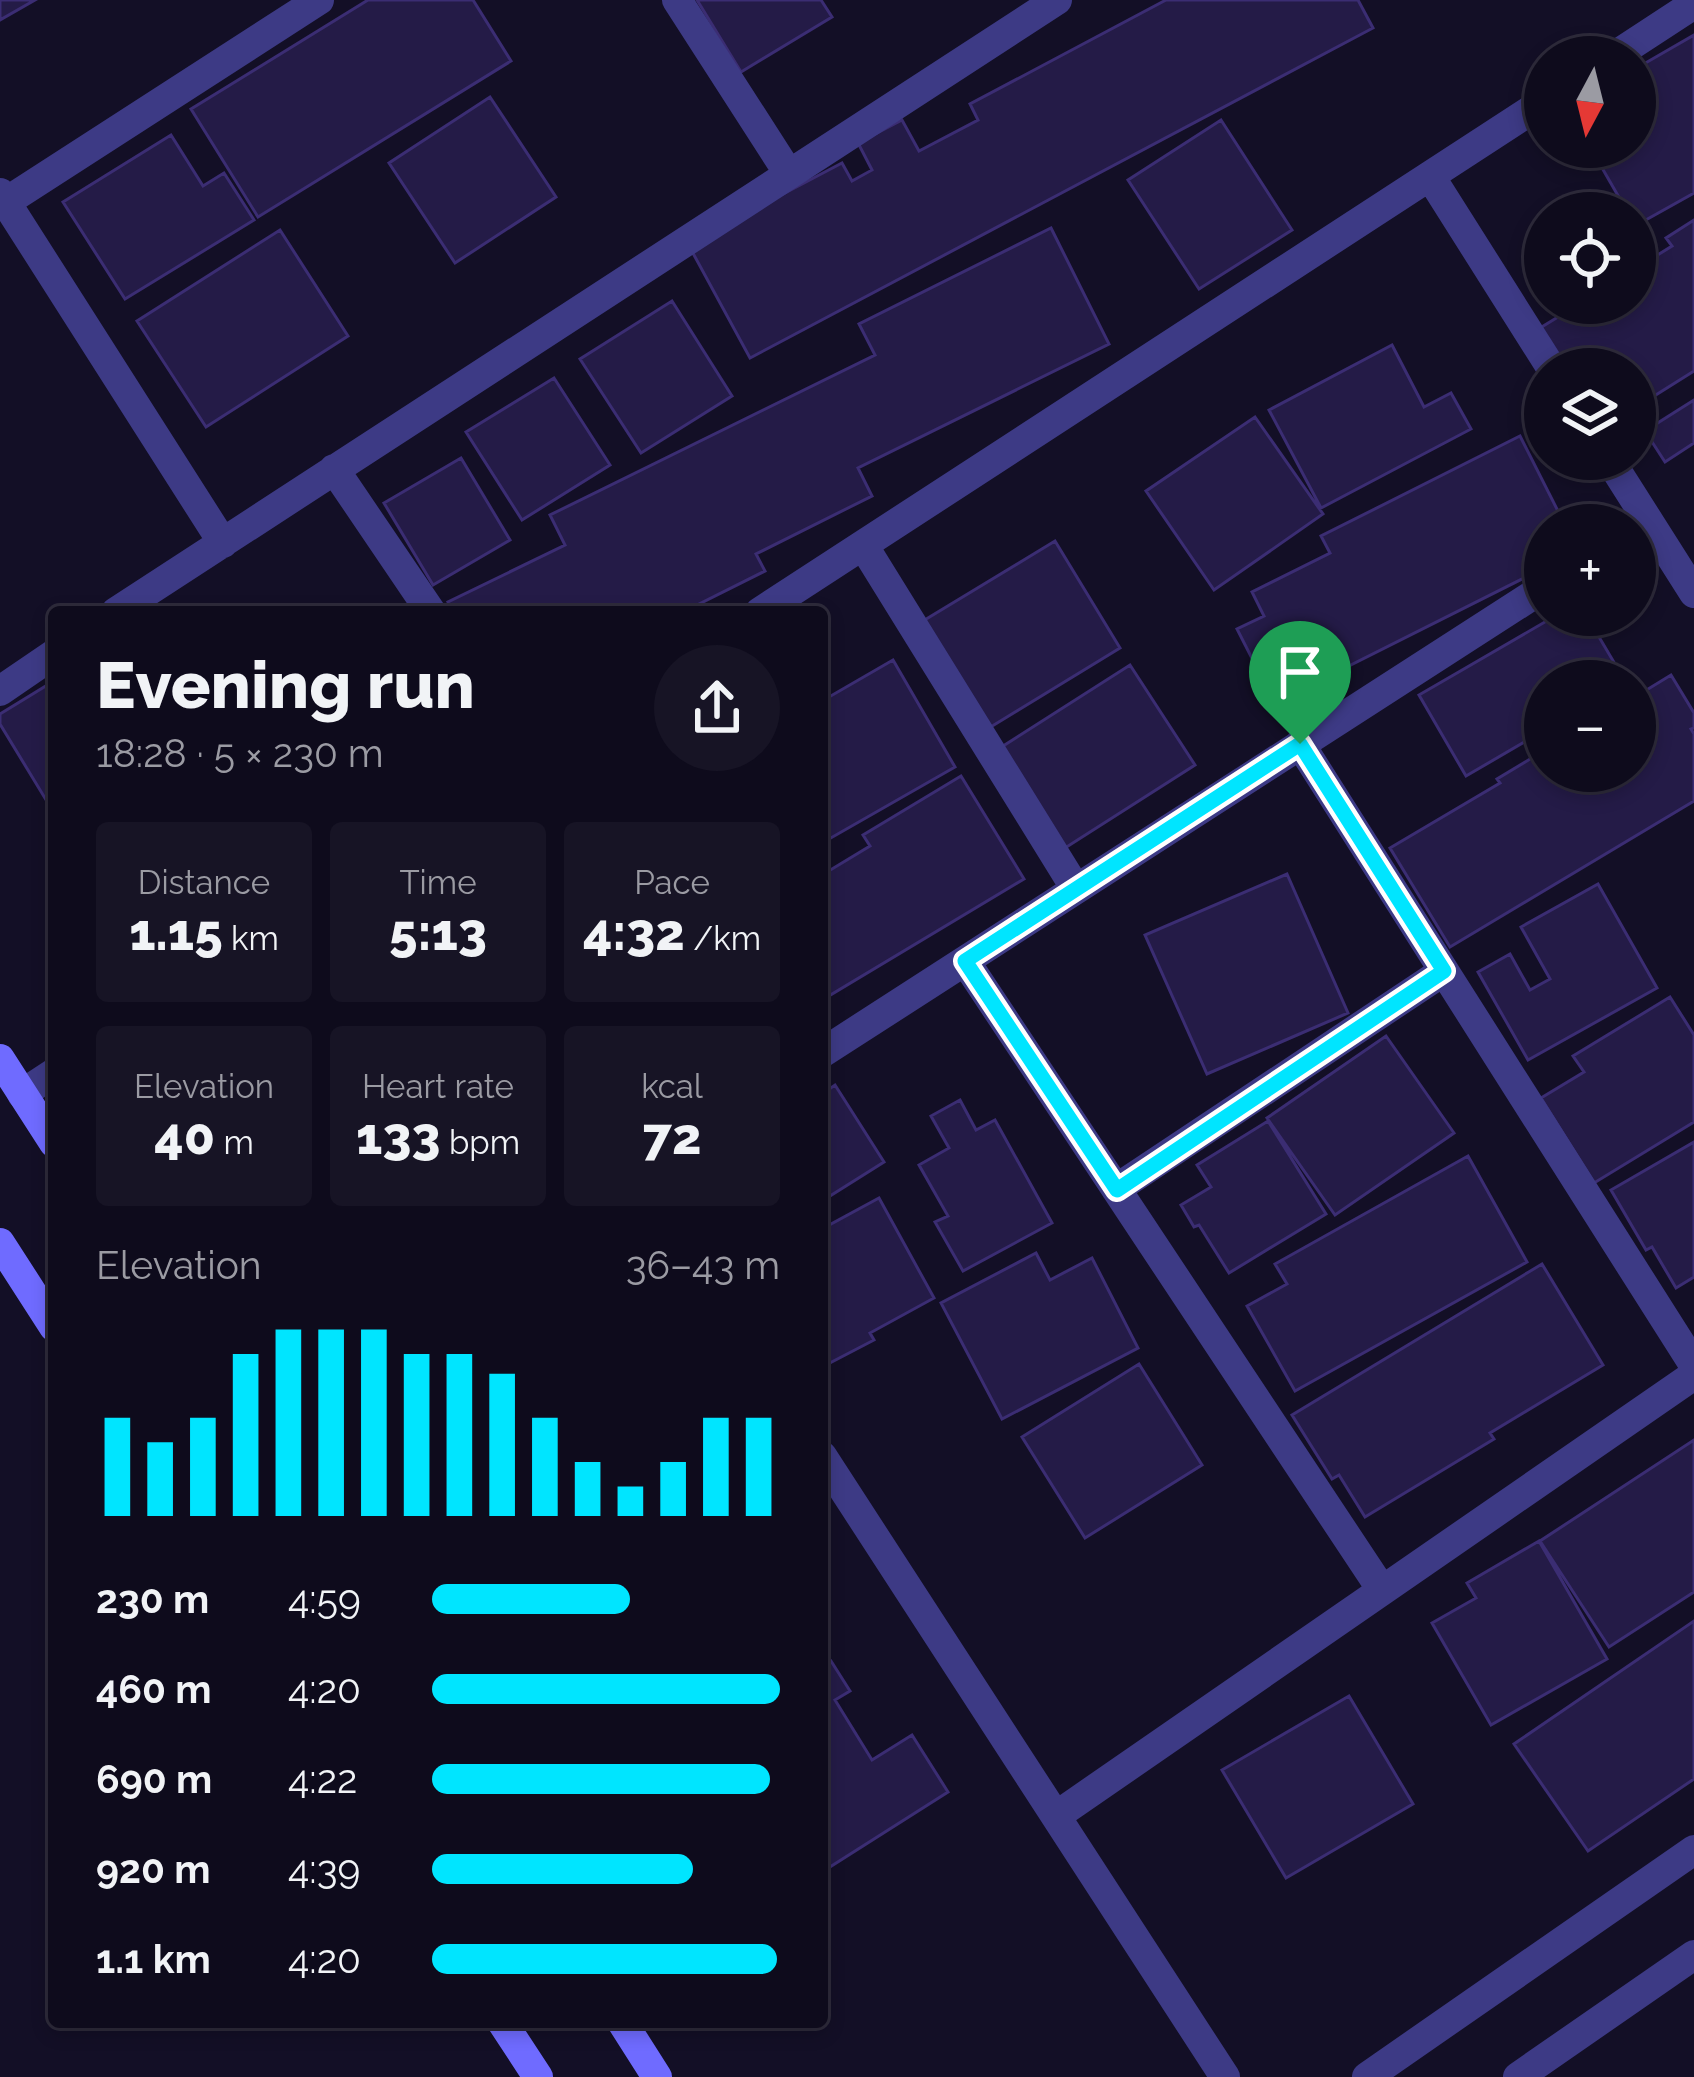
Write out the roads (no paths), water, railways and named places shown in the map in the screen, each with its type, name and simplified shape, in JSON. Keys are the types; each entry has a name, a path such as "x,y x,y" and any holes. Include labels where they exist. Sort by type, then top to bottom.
{"street":[{"path":"223,542 3,198 319,0"},
{"path":"677,0 789,174"},
{"path":"129,606 1057,0"},
{"path":"1645,36 1694,4"},
{"path":"769,606 1524,115"},
{"path":"1430,176 1539,348"},
{"path":"334,470 427,606"},
{"path":"1656,544 1694,593"},
{"path":"863,545 1076,889"},
{"path":"828,1048 1524,600"},
{"path":"0,691 48,658"},
{"path":"1300,744 1694,1365"},
{"path":"965,961 1382,1590"},
{"path":"1117,1190 1444,971"},
{"path":"0,1059 48,1134"},
{"path":"22,1094 48,1077"},
{"path":"0,1243 48,1318"},
{"path":"1055,1816 1694,1375"},
{"path":"828,1465 1225,2077"},
{"path":"1367,2077 1694,1850"},
{"path":"1518,2077 1694,1955"},
{"path":"506,2028 538,2077"},
{"path":"626,2028 657,2077"}]}
